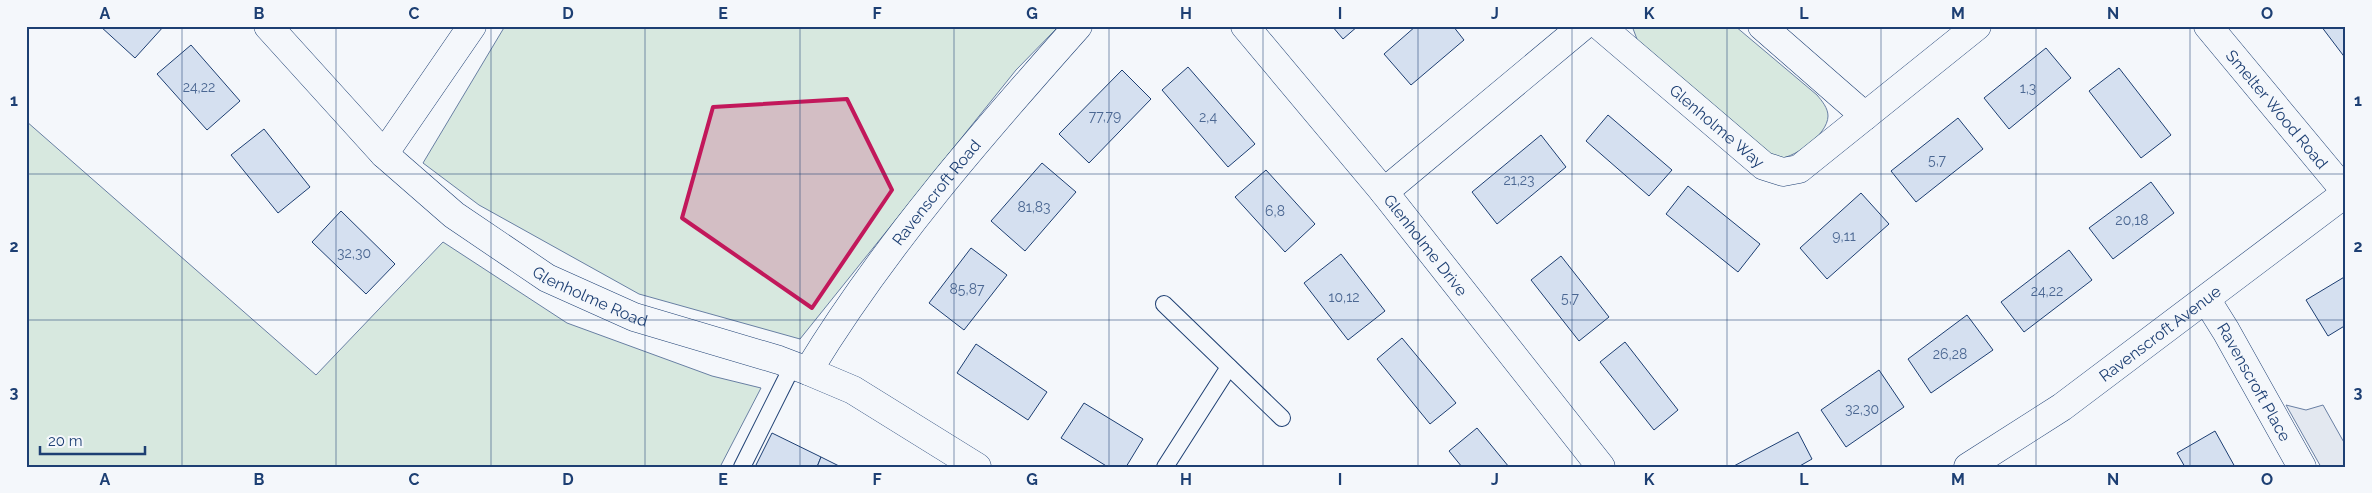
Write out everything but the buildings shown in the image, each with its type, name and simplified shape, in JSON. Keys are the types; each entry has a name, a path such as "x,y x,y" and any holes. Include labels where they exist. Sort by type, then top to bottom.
{"street":[{"name":"Glenholme Road","path":"268,26 384,154 454,215 547,278 634,317 801,368 852,390 977,467"},
{"path":"384,154 472,26"},
{"name":"Ravenscroft Road","path":"801,368 824,344 892,249 987,127 1078,26"},
{"name":"Glenholme Drive","path":"1245,26 1384,192 1601,467"},
{"path":"1384,192 1583,26"},
{"name":"Glenholme Way","path":"1600,26 1764,166 1783,172 1800,169 1977,26"},
{"path":"1762,26 1865,116"},
{"name":"Smelter Wood Road","path":"2208,26 2346,193"},
{"name":"Ravenscroft Avenue","path":"1968,467 2062,406 2346,193"},
{"name":"Ravenscroft Place","path":"2206,299 2302,467"}],"lane":[{"path":"1164,304 1282,418"},
{"path":"1165,467 1229,367"},
{"path":"742,467 801,368"}],"highlighted area":[{"path":"847,99 892,190 812,308 682,218 713,107"}],"shaded area":[{"path":"505,26 1059,26 1016,70 800,339 639,294 479,205 423,163"},
{"path":"1632,26 1735,26 1817,95 1827,110 1828,116 1822,131 1799,151 1775,159 1640,47"},
{"path":"26,121 316,375 443,242 567,323 712,376 761,388 720,467 26,467"},
{"path":"2286,405 2306,410 2323,405 2346,446 2346,467 2321,467"}]}
